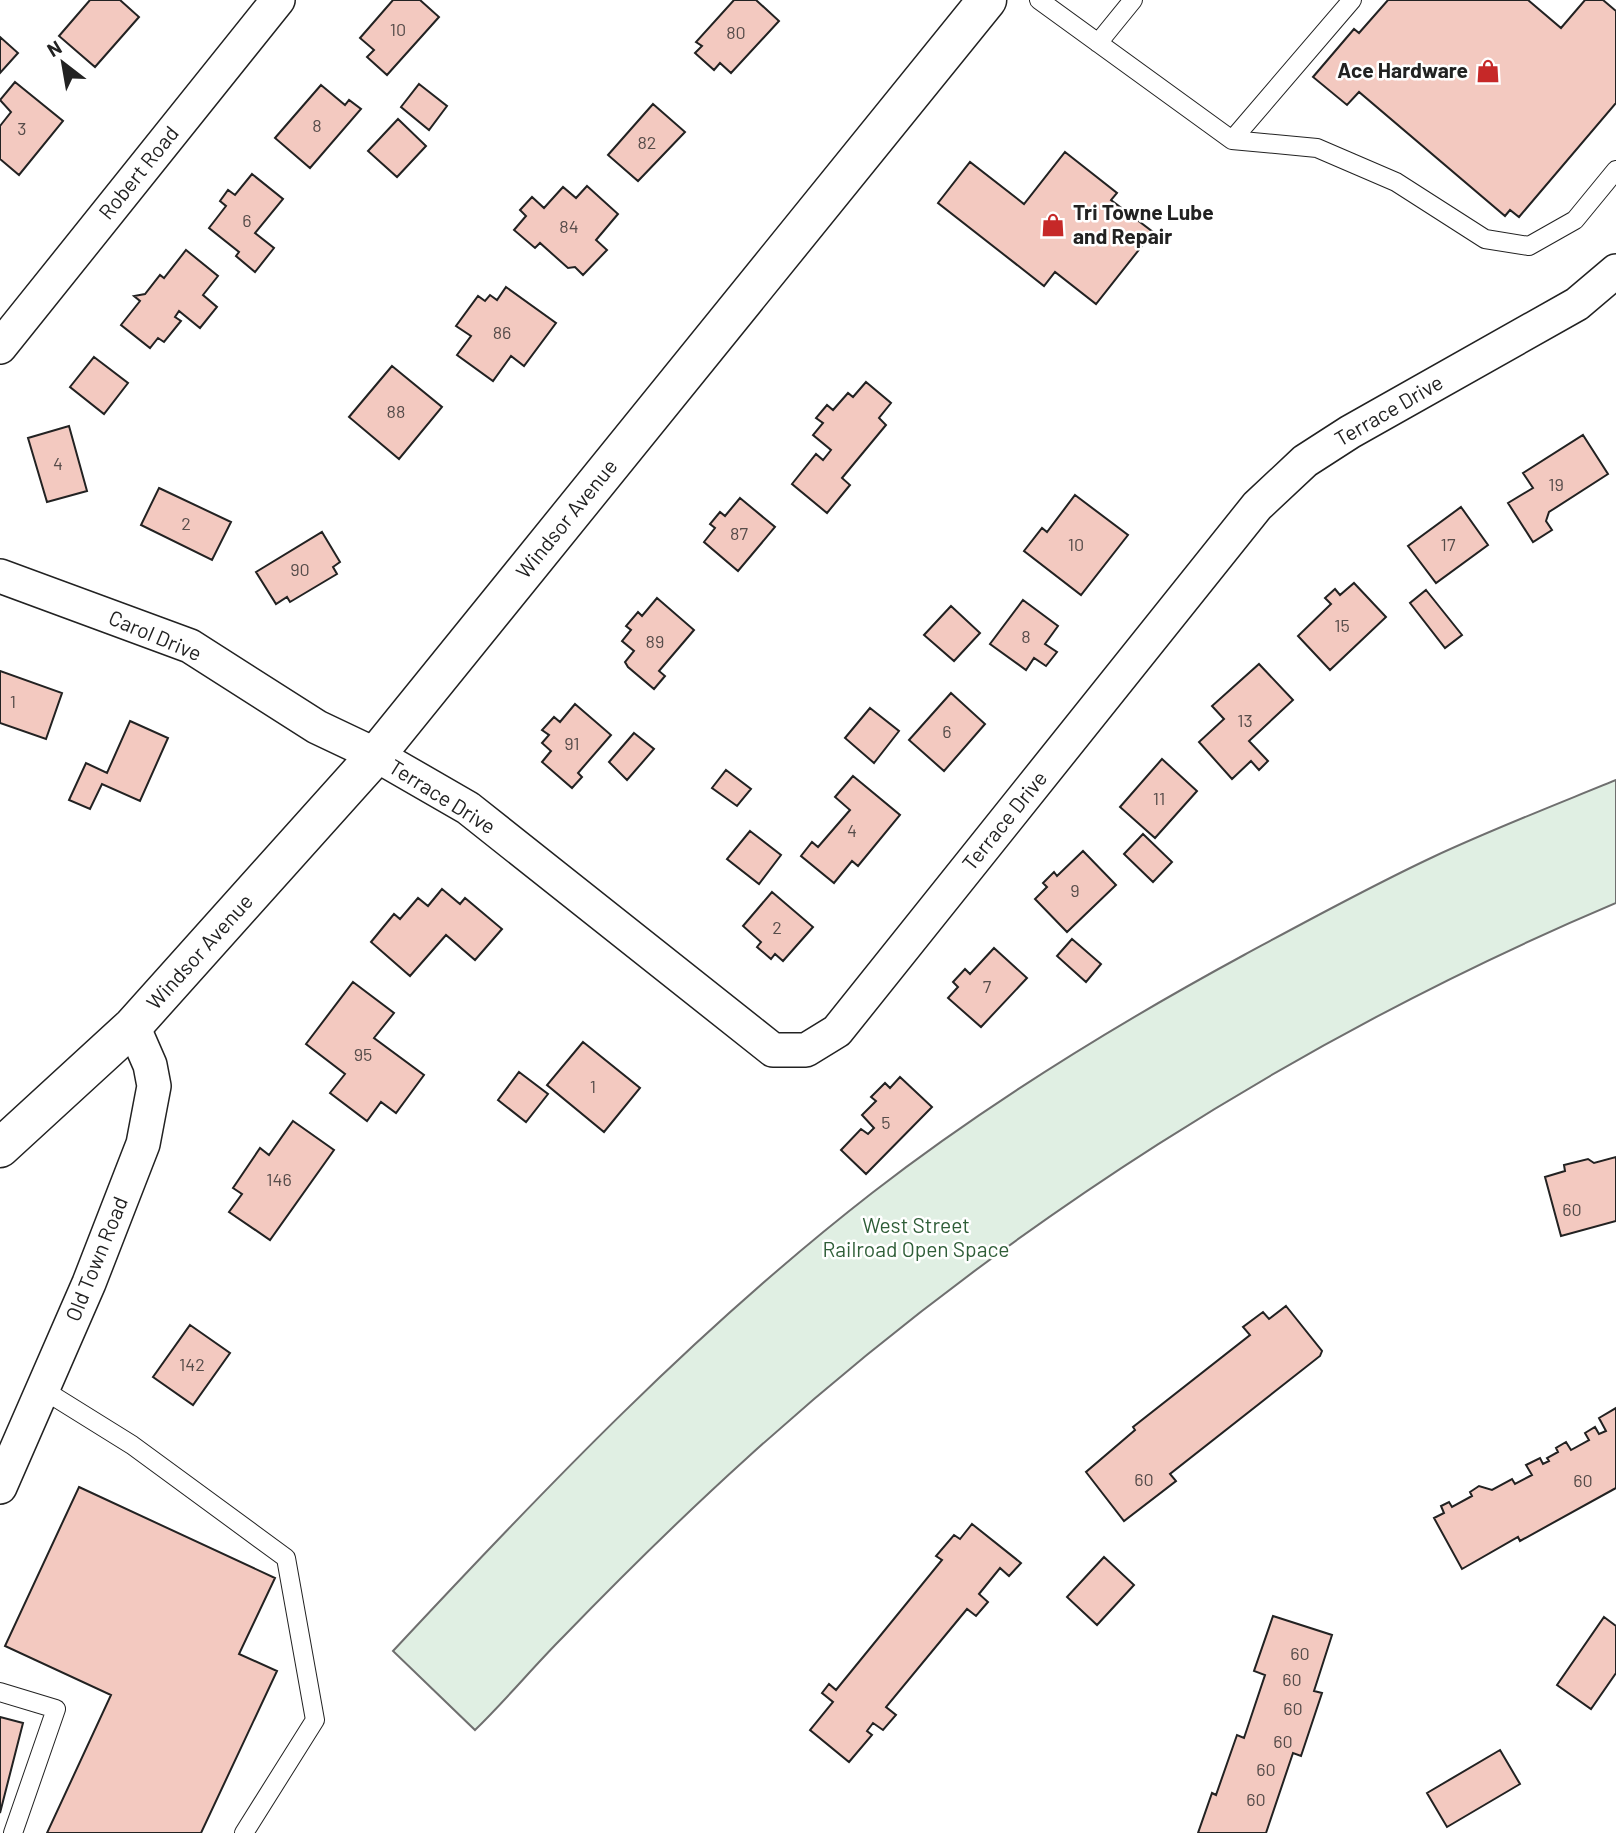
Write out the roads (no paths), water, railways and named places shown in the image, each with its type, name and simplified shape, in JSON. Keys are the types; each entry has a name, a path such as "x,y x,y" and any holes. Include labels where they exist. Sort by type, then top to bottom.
{"main road":[{"name":"Windsor Avenue","path":"0,1148 133,1026 376,755 987,0"}],"street":[{"name":"Robert Road","path":"0,347 278,0"},
{"name":"Terrace Drive","path":"376,755 468,808 773,1050 806,1050 837,1031 1257,506 1316,454 1577,304 1616,271"},
{"name":"Carol Drive","path":"0,576 190,646 317,727 376,755"},
{"name":"Old Town Road","path":"0,1487 89,1283 143,1144 152,1108 154,1086 149,1065 133,1026"}],"lane":[{"path":"1039,0 1232,141 1317,148 1396,182 1485,239 1529,246 1575,220 1616,170"},
{"path":"1098,43 1133,0"},
{"path":"1232,141 1352,0"},
{"path":"42,1389 132,1445 286,1558 315,1720 244,1833"},
{"path":"0,1692 56,1709 13,1833"}],"place":[{"name":"Ace Hardware","path":"1488,71"},
{"name":"Tri Towne Lube and Repair","path":"1053,225"}],"park label":[{"name":"West Street Railroad Open Space","path":"916,1238"}]}
